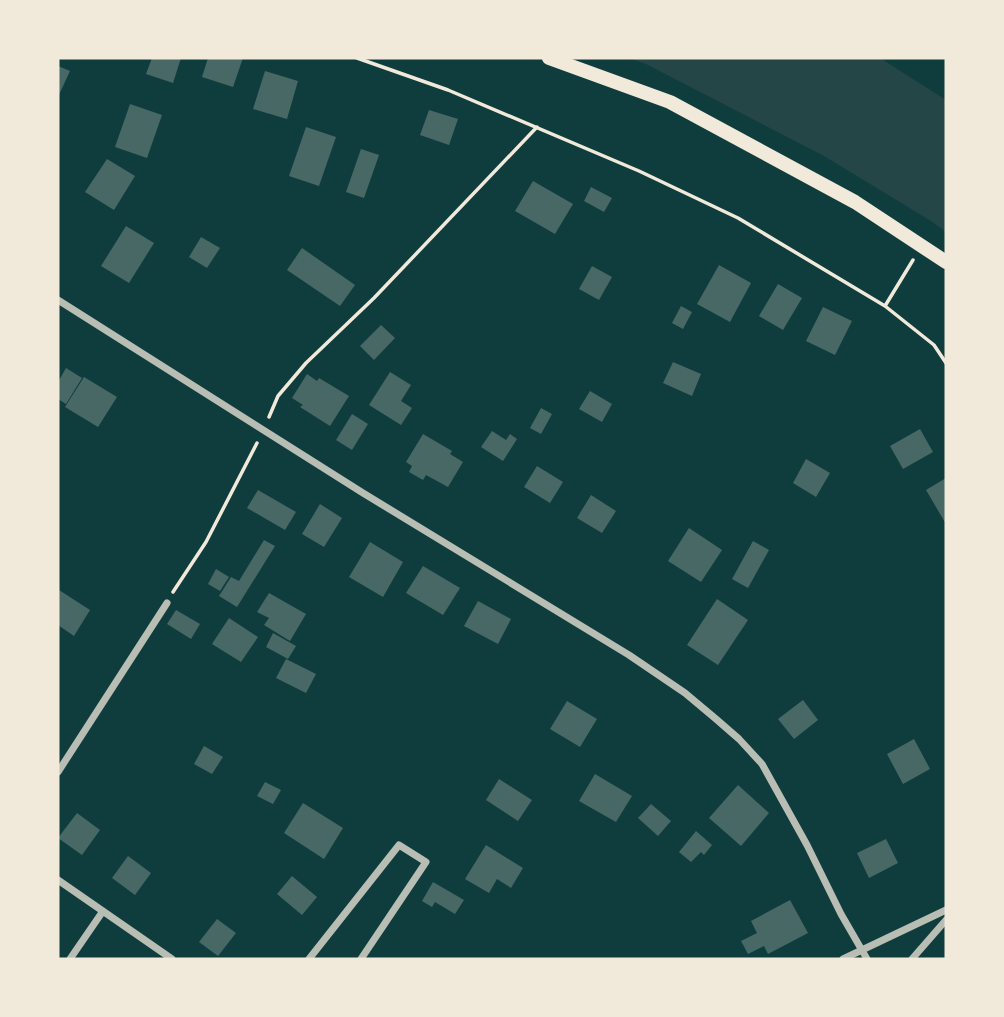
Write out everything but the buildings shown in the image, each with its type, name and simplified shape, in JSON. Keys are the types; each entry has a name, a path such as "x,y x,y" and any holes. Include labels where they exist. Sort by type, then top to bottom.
{"main road":[{"path":"549,58 670,102 856,202 946,262"}],"street":[{"path":"58,300 263,430 629,655 685,693 739,739 762,764 867,959"},
{"path":"58,772 167,603"},
{"path":"309,959 399,845 426,862 361,959"},
{"path":"58,880 172,959"},
{"path":"843,959 946,910"},
{"path":"70,959 103,911"},
{"path":"912,959 946,920"}],"path":[{"path":"356,58 448,90 537,127 738,218 885,306 934,345 946,363"},
{"path":"167,603 206,542 278,396 306,363 374,298 537,127"},
{"path":"885,306 922,244"}],"shaded area":[{"path":"629,58 880,58 946,100 946,232 824,156 646,64"}]}
